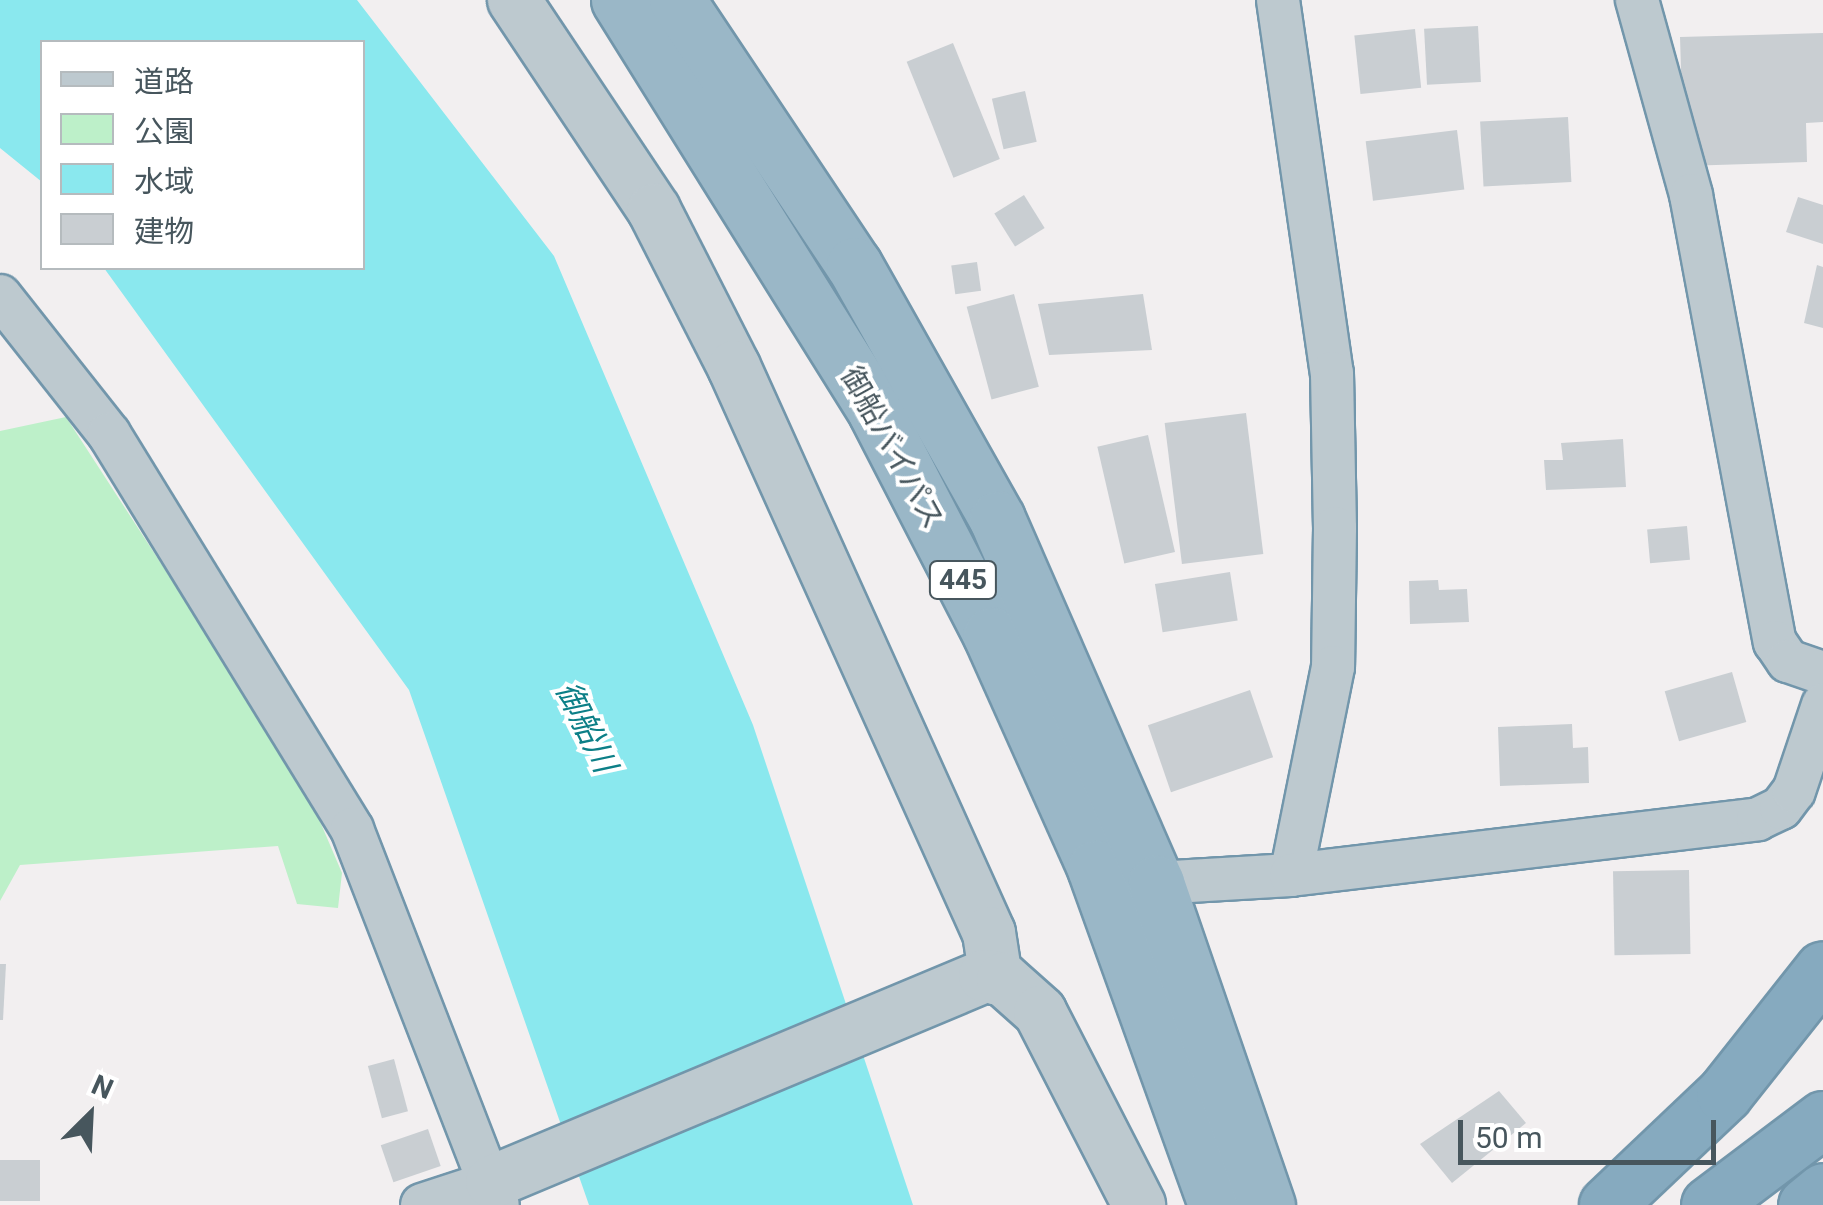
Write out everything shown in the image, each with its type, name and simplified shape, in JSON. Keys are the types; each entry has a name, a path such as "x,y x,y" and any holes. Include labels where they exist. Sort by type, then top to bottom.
{"highway":[{"name":"御船バイパス","path":"619,0 876,412 991,634 1095,868 1216,1205"},
{"name":"御船バイパス","path":"677,0 854,265 996,519 1156,882 1267,1205"},
{"path":"1607,1205 1724,1094 1823,968"},
{"path":"1709,1205 1823,1118"},
{"path":"1806,1205 1823,1192"}],"street":[{"path":"514,0 654,210 734,367 989,933 981,980"},
{"path":"1278,0 1332,373 1335,528 1334,667 1290,875"},
{"path":"1637,0 1691,195 1774,642 1788,661 1823,673"},
{"path":"0,296 109,434 352,829 495,1193"},
{"path":"1095,868 1156,882 1290,875 1758,819 1780,808 1794,791 1823,705"},
{"path":"422,1205 495,1193 981,980"},
{"path":"981,980 1040,1012 1139,1205"}],"green space":[{"path":"66,417 304,784 342,873 338,908 297,904 278,846 20,865 0,901 0,431"}],"water":[{"name":"御船川","path":"0,0 357,0 554,256 753,725 913,1205 589,1205 409,690 105,270 365,270 365,40 40,40 40,180 0,148"}],"building":[{"path":"1478,26 1481,82 1427,85 1424,29"},
{"path":"1415,29 1421,88 1361,94 1354,35"},
{"path":"1823,33 1823,122 1806,123 1807,162 1684,166 1680,37"},
{"path":"953,43 1000,159 953,178 907,62"},
{"path":"1025,91 1037,142 1004,149 992,99"},
{"path":"1568,117 1571,182 1484,187 1480,122"},
{"path":"1457,130 1464,190 1373,201 1366,141"},
{"path":"1024,195 1045,228 1015,247 994,214"},
{"path":"1798,197 1823,205 1823,244 1786,232"},
{"path":"977,262 981,291 955,294 951,266"},
{"path":"1817,265 1823,267 1823,328 1804,323"},
{"path":"1014,294 1039,387 992,399 967,307"},
{"path":"1143,294 1152,350 1049,355 1038,304"},
{"path":"1246,413 1263,554 1182,564 1165,423"},
{"path":"1148,435 1175,552 1124,564 1097,447"},
{"path":"1623,439 1626,487 1546,490 1544,460 1563,460 1561,443"},
{"path":"1687,526 1690,560 1650,563 1647,529"},
{"path":"1230,572 1238,620 1163,632 1155,584"},
{"path":"1438,580 1439,590 1467,589 1469,622 1410,624 1409,581"},
{"path":"1732,672 1746,722 1679,741 1665,691"},
{"path":"1250,690 1273,757 1171,792 1148,725"},
{"path":"1572,724 1573,748 1588,747 1589,783 1500,786 1498,727"},
{"path":"1689,870 1690,954 1614,955 1613,871"},
{"path":"0,964 6,964 3,1020 0,1020"},
{"path":"394,1059 408,1111 382,1118 368,1066"},
{"path":"1499,1091 1526,1123 1452,1183 1420,1144"},
{"path":"428,1129 441,1166 393,1182 381,1145"},
{"path":"0,1160 40,1160 40,1201 0,1201"}]}
